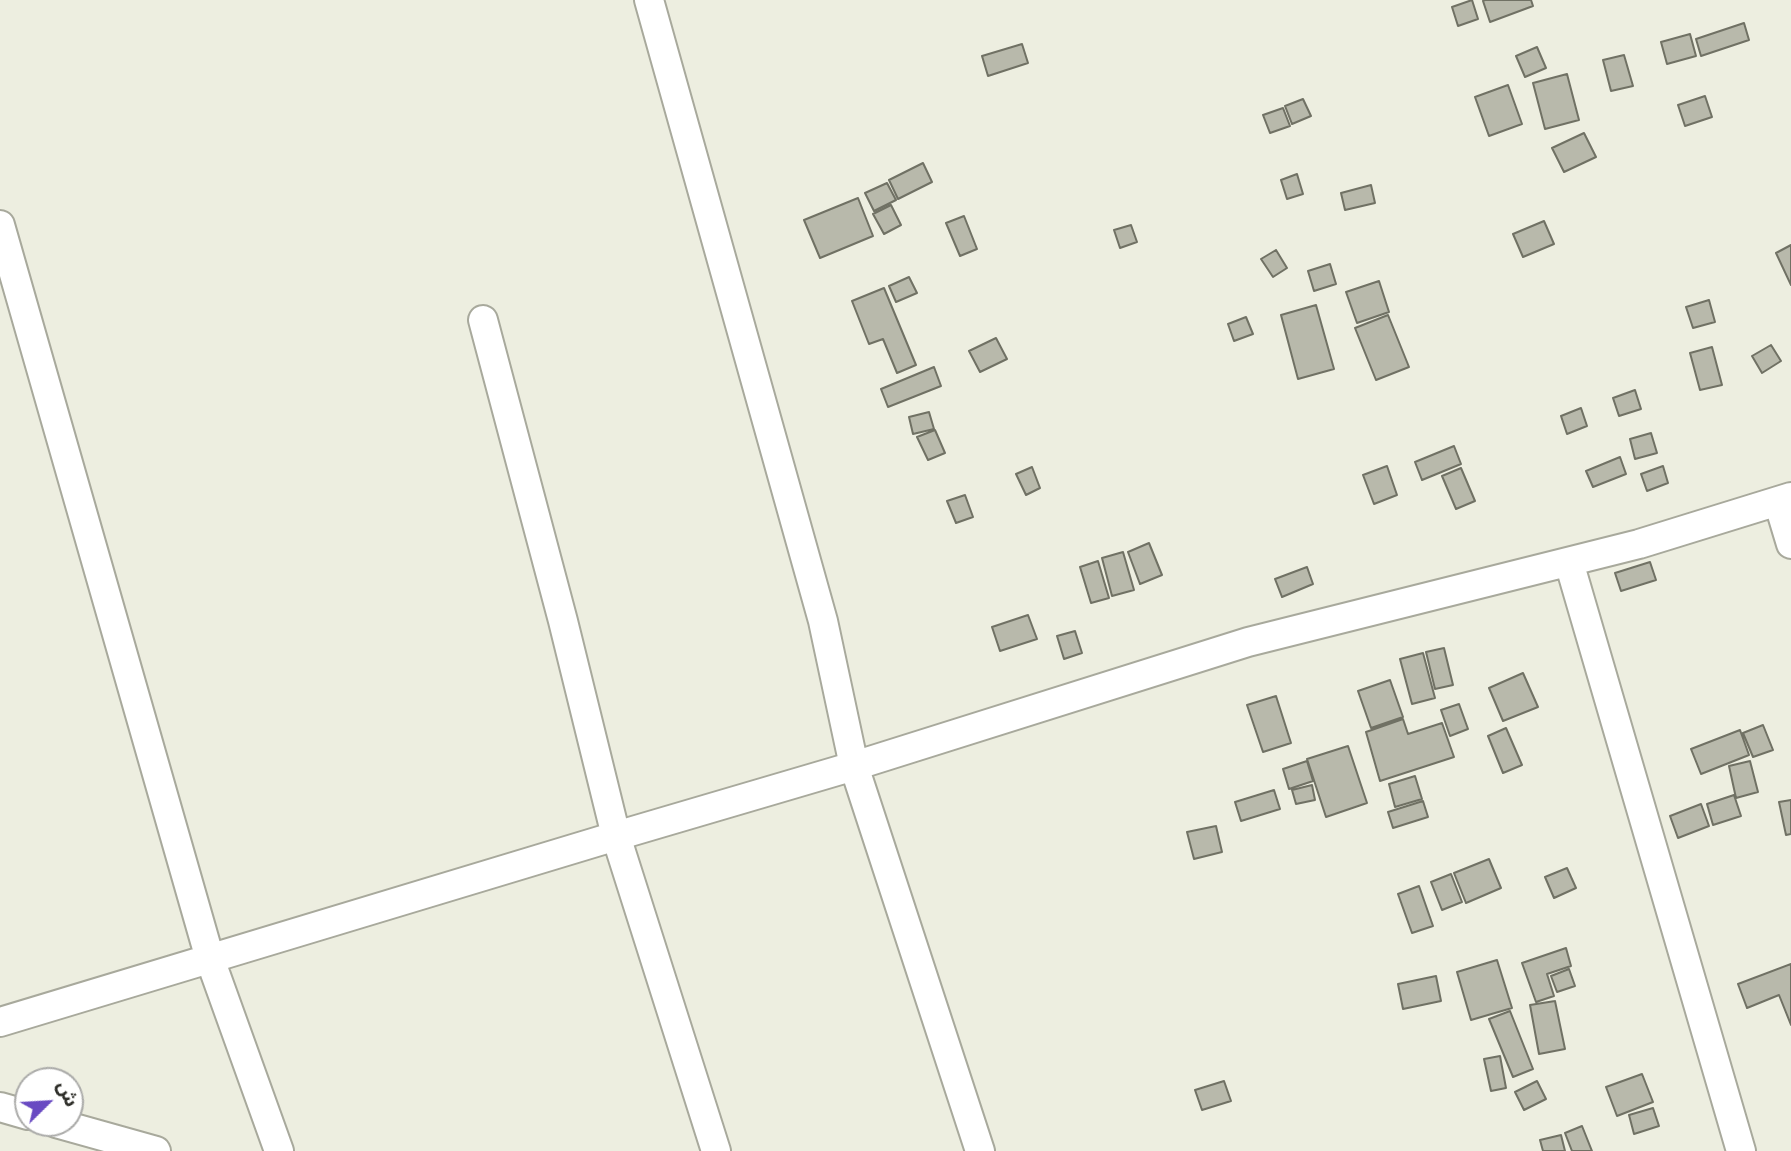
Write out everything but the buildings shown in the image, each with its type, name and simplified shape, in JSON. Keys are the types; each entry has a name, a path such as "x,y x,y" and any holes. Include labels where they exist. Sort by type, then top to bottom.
{"street":[{"path":"649,0 823,621 854,766 980,1151"},
{"path":"0,225 209,959 279,1151"},
{"path":"483,320 563,621 616,836 716,1151"},
{"path":"0,1022 854,766 1248,642 1639,544 1784,499 1791,544"},
{"path":"1569,562 1741,1151"},
{"path":"84,1131 156,1151"}]}
